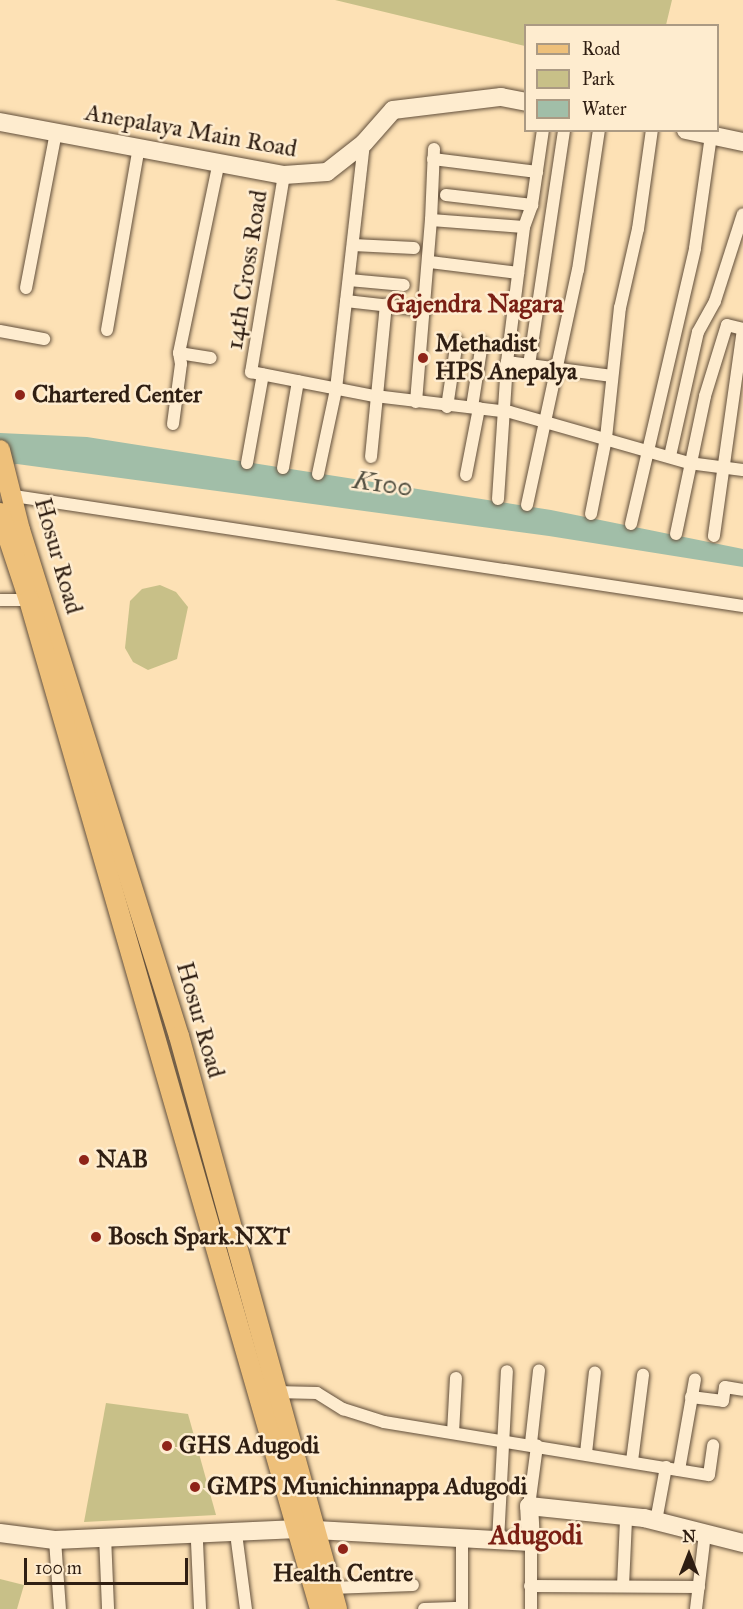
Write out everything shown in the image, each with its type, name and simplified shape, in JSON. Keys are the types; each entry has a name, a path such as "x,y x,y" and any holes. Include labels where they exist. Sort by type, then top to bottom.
{"main road":[{"name":"Hosur Road","path":"0,450 14,496 20,530 179,1036 275,1392 307,1534 321,1609"},
{"name":"Hosur Road","path":"0,513 29,600 307,1534 331,1588 337,1609"}],"street":[{"name":"Anepalaya Main Road","path":"0,122 219,161 284,175 327,172 364,143 393,110 435,110 501,97 524,102"},
{"path":"26,288 56,132"},
{"path":"498,499 507,362 524,227 531,205 543,132"},
{"path":"529,365 564,132"},
{"path":"527,505 578,270 599,132"},
{"path":"591,514 606,438 612,376 652,132"},
{"path":"696,132 743,142"},
{"path":"631,524 695,248 711,135"},
{"path":"318,474 336,389 364,143"},
{"path":"107,330 139,147"},
{"path":"417,402 430,262 434,154 537,172"},
{"path":"173,424 181,364 179,353 219,161"},
{"name":"14th Cross Road","path":"247,463 284,175"},
{"path":"446,195 531,205"},
{"path":"670,456 698,332 715,301 743,214"},
{"path":"431,220 524,227"},
{"path":"353,245 414,248"},
{"path":"430,262 518,273"},
{"path":"349,280 404,285"},
{"path":"346,301 425,310"},
{"path":"371,457 375,396 386,305"},
{"path":"676,534 689,463 718,344 727,325 743,328 721,467 714,536"},
{"path":"0,331 44,339"},
{"path":"447,407 457,340"},
{"path":"466,475 482,343"},
{"path":"179,353 211,358"},
{"path":"507,362 612,376"},
{"path":"257,373 375,396 447,407 476,407 503,411 547,420 689,463 743,470"},
{"path":"283,468 298,381"},
{"path":"14,496 743,606"},
{"path":"0,600 29,600"},
{"path":"531,1609 529,1506 539,1370"},
{"path":"498,1541 500,1438 507,1371"},
{"path":"586,1453 595,1371"},
{"path":"632,1461 643,1375"},
{"path":"453,1433 456,1378"},
{"path":"679,1470 695,1379"},
{"path":"691,1397 723,1401 725,1387 743,1390"},
{"path":"275,1392 317,1393 343,1408 384,1422 500,1438 709,1475 713,1445"},
{"path":"656,1521 666,1467"},
{"path":"529,1506 656,1521 743,1543"},
{"path":"623,1586 626,1519"},
{"path":"0,1533 55,1545"},
{"path":"696,1609 705,1533"},
{"path":"105,1541 198,1542 307,1534"},
{"path":"0,1544 55,1545 105,1541 307,1534 363,1534 531,1542"},
{"path":"237,1540 246,1609"},
{"path":"424,1609 462,1608 462,1540"},
{"path":"105,1541 108,1609"},
{"path":"198,1542 200,1609"},
{"path":"55,1545 60,1609"},
{"path":"331,1588 413,1585"},
{"path":"530,1586 699,1587"}],"green space":[{"path":"335,0 672,0 666,24 524,24 524,46"},
{"path":"160,585 176,592 188,607 177,659 148,670 133,662 125,648 130,601 142,589"},
{"path":"106,1403 188,1414 216,1515 84,1522"},
{"path":"0,1579 24,1585 17,1609 0,1609"}],"water":[{"name":"K100","path":"0,433 87,437 551,510 743,549 743,567 549,536 17,464 0,466"}],"place":[{"name":"Methadist HPS Anepalya","path":"423,358"},
{"name":"Chartered Center","path":"20,395"},
{"name":"NAB","path":"84,1160"},
{"name":"Bosch Spark.NXT","path":"96,1237"},
{"name":"GHS Adugodi","path":"167,1446"},
{"name":"GMPS Munichinnappa Adugodi","path":"195,1487"},
{"name":"Health Centre","path":"343,1549"}],"district":[{"name":"Gajendra Nagara","path":"475,304"},
{"name":"Adugodi","path":"536,1535"}]}
